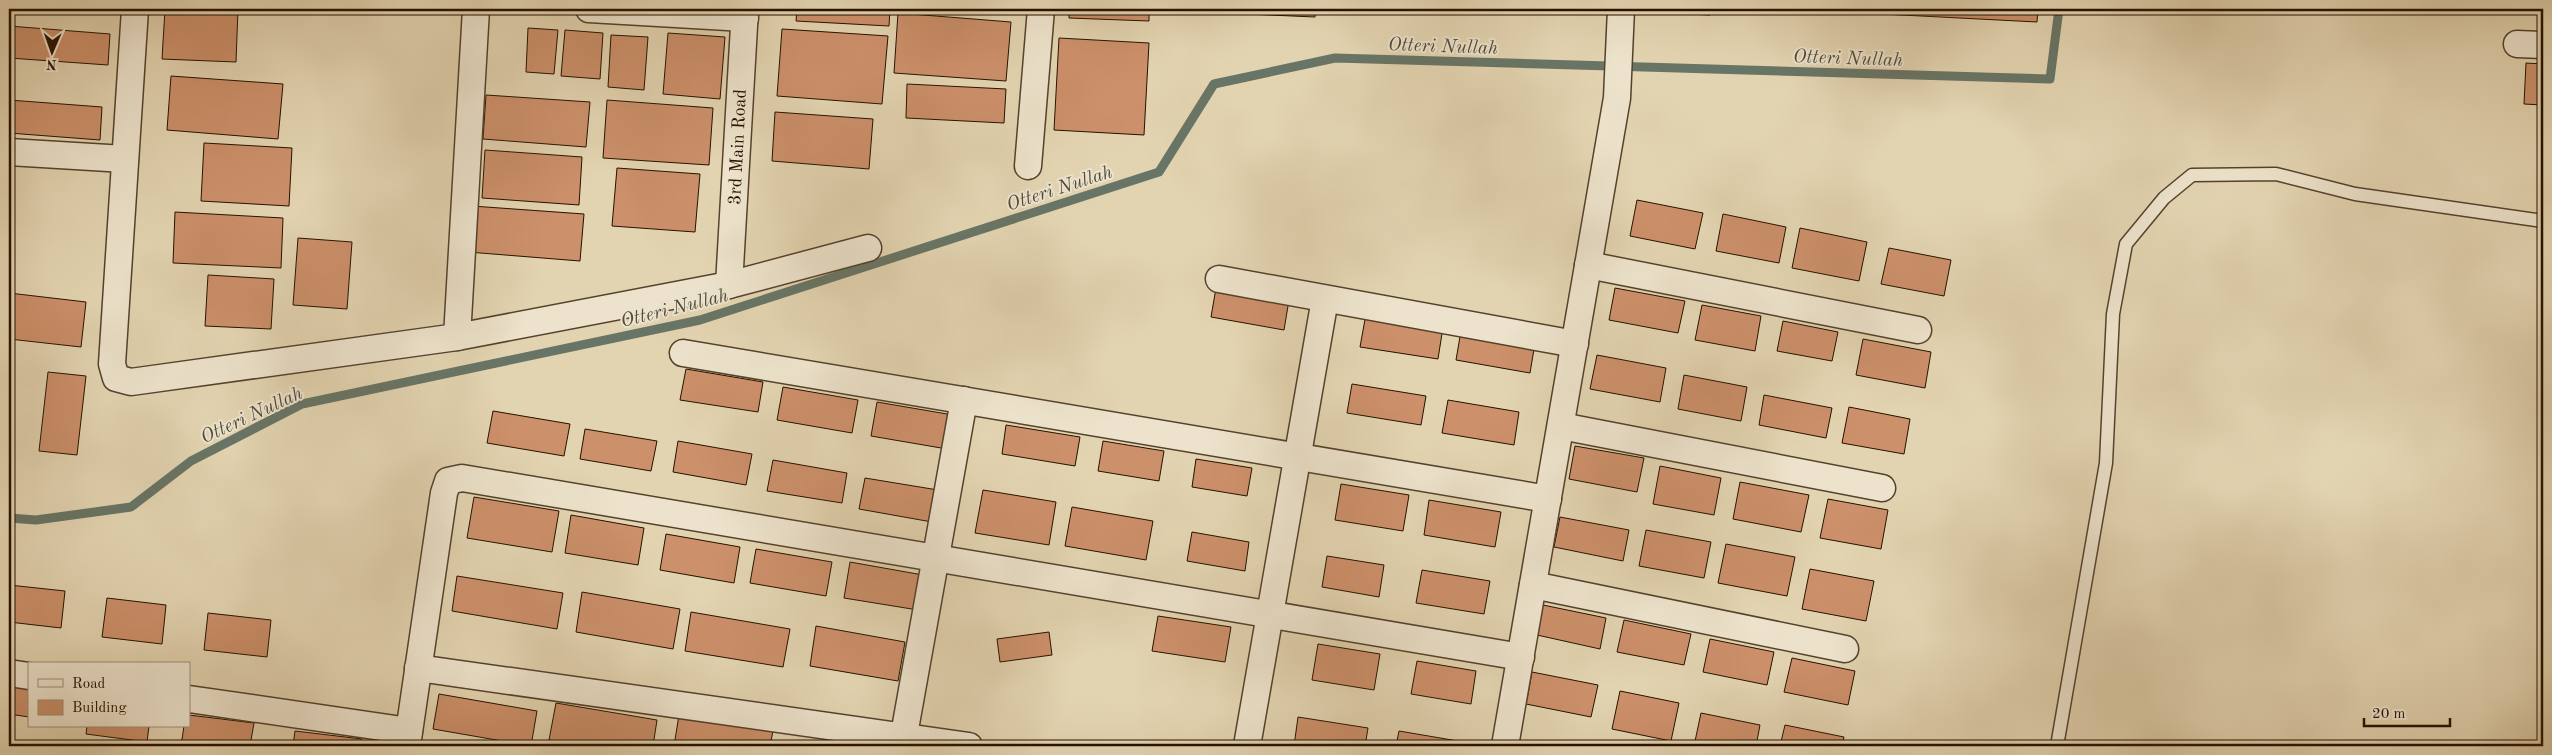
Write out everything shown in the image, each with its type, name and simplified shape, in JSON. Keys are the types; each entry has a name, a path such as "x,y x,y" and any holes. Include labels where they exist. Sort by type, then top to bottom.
{"street":[{"path":"135,9 112,364 116,378 132,382 457,337 729,285 868,248"},
{"path":"457,337 476,9"},
{"path":"589,9 745,13"},
{"path":"1028,166 1041,9"},
{"path":"1512,745 1521,657 1617,98 1621,9"},
{"name":"3rd Main Road","path":"729,285 745,13"},
{"path":"2518,44 2543,45"},
{"path":"9,152 125,159"},
{"path":"1588,265 1918,330"},
{"path":"1219,279 1575,344"},
{"path":"1247,746 1325,299"},
{"path":"684,353 1548,499"},
{"path":"903,742 964,400"},
{"path":"1560,426 1882,488"},
{"path":"190,699 408,739 444,493 448,481 462,478 1521,657"},
{"path":"1533,585 1845,649"},
{"path":"418,668 903,742 970,746"},
{"path":"9,673 28,676"}],"lane":[{"path":"2057,746 2106,463 2113,314 2126,244 2164,198 2192,175 2276,174 2355,194 2543,221"}],"building":[{"path":"165,9 238,9 236,62 162,59"},
{"path":"797,9 890,9 889,26 796,21"},
{"path":"953,9 1006,9 1006,11"},
{"path":"1069,9 1149,9 1149,21 1069,18"},
{"path":"1178,9 1316,9 1315,17 1178,11"},
{"path":"1649,9 1710,9 1710,15 1649,12"},
{"path":"1785,9 2038,9 2037,22"},
{"path":"898,13 1011,22 1006,81 894,73"},
{"path":"9,26 110,34 108,65 9,58"},
{"path":"528,28 558,30 554,74 526,72"},
{"path":"782,29 888,36 882,104 777,96"},
{"path":"565,30 603,33 600,79 561,76"},
{"path":"668,33 725,37 720,99 663,94"},
{"path":"611,35 648,37 644,90 608,87"},
{"path":"1059,38 1149,43 1144,135 1054,130"},
{"path":"2526,63 2543,64 2543,105 2524,104"},
{"path":"171,76 283,84 278,139 167,130"},
{"path":"907,84 1006,89 1004,123 906,118"},
{"path":"486,95 590,102 586,147 483,139"},
{"path":"9,100 102,107 100,140 9,133"},
{"path":"607,100 713,108 709,165 603,158"},
{"path":"775,112 873,119 869,169 772,161"},
{"path":"204,143 292,148 289,206 201,201"},
{"path":"485,150 582,157 579,205 482,198"},
{"path":"617,168 700,174 695,232 612,226"},
{"path":"1637,200 1703,213 1695,249 1630,236"},
{"path":"472,206 584,214 580,261 468,252"},
{"path":"175,212 283,218 281,268 173,263"},
{"path":"1723,214 1786,227 1779,263 1716,251"},
{"path":"1800,228 1867,242 1859,281 1792,268"},
{"path":"298,238 352,242 347,309 293,305"},
{"path":"1889,248 1951,260 1944,296 1881,284"},
{"path":"208,275 274,279 271,329 205,326"},
{"path":"1216,288 1289,300 1284,330 1211,317"},
{"path":"1615,288 1685,301 1678,333 1609,320"},
{"path":"9,293 86,302 81,347 9,339"},
{"path":"1702,305 1761,316 1755,351 1695,340"},
{"path":"1366,314 1443,327 1438,359 1360,347"},
{"path":"1783,321 1838,332 1832,361 1777,351"},
{"path":"1461,331 1535,343 1530,373 1456,360"},
{"path":"1863,339 1931,352 1925,388 1856,375"},
{"path":"1597,355 1666,368 1660,402 1590,389"},
{"path":"686,369 763,382 758,412 680,400"},
{"path":"48,372 86,376 77,455 39,451"},
{"path":"1684,375 1747,387 1741,421 1678,409"},
{"path":"1352,384 1426,396 1421,425 1347,413"},
{"path":"783,387 858,400 852,433 777,420"},
{"path":"1764,395 1832,408 1826,438 1759,425"},
{"path":"1448,400 1519,412 1514,445 1442,433"},
{"path":"877,402 953,415 947,449 871,436"},
{"path":"1849,407 1910,419 1904,454 1842,443"},
{"path":"493,411 570,424 564,456 487,443"},
{"path":"1006,425 1080,437 1075,466 1002,454"},
{"path":"585,429 657,441 651,471 580,459"},
{"path":"678,441 752,454 746,485 673,472"},
{"path":"1103,441 1164,451 1159,481 1098,471"},
{"path":"1575,446 1644,458 1637,492 1569,479"},
{"path":"1196,459 1252,468 1247,496 1192,487"},
{"path":"773,460 847,473 842,503 767,491"},
{"path":"1660,466 1721,478 1714,515 1653,504"},
{"path":"865,478 938,490 932,522 859,509"},
{"path":"1740,482 1809,495 1801,532 1733,519"},
{"path":"1341,484 1409,495 1403,531 1335,520"},
{"path":"983,490 1056,502 1049,545 975,533"},
{"path":"474,497 559,511 552,552 467,538"},
{"path":"1828,499 1888,510 1881,549 1820,538"},
{"path":"1429,500 1501,512 1495,547 1424,535"},
{"path":"1072,507 1153,521 1146,560 1065,546"},
{"path":"571,515 644,528 638,565 565,553"},
{"path":"1560,517 1629,530 1623,561 1554,547"},
{"path":"1646,530 1711,542 1704,578 1639,566"},
{"path":"1192,532 1249,542 1245,571 1187,561"},
{"path":"666,534 740,547 734,583 660,570"},
{"path":"1726,544 1795,557 1787,596 1718,583"},
{"path":"756,549 832,562 826,596 750,583"},
{"path":"1327,556 1384,565 1379,597 1322,587"},
{"path":"850,562 923,575 918,610 844,598"},
{"path":"1810,569 1874,581 1866,621 1802,609"},
{"path":"1422,570 1490,581 1484,614 1416,603"},
{"path":"457,576 563,593 557,629 452,611"},
{"path":"9,585 65,591 61,628 9,622"},
{"path":"582,592 680,609 673,649 576,632"},
{"path":"107,598 166,605 162,644 102,637"},
{"path":"1543,605 1606,618 1600,649 1537,635"},
{"path":"691,612 790,629 783,667 685,651"},
{"path":"208,613 271,620 267,657 204,650"},
{"path":"1158,616 1231,627 1225,662 1152,651"},
{"path":"1624,620 1691,634 1684,665 1617,652"},
{"path":"816,626 905,642 898,681 810,666"},
{"path":"1049,632 1052,655 1000,662 997,639"},
{"path":"1710,639 1774,652 1767,685 1703,672"},
{"path":"1318,644 1380,654 1374,690 1312,680"},
{"path":"1792,658 1855,671 1848,705 1784,692"},
{"path":"1417,661 1476,671 1471,704 1411,694"},
{"path":"1532,672 1598,685 1591,717 1526,704"},
{"path":"9,683 28,685 28,717 9,714"},
{"path":"1620,691 1679,703 1671,741 1612,729"},
{"path":"439,694 537,711 531,746 433,729"},
{"path":"556,703 657,720 653,746 585,746 549,740"},
{"path":"1701,713 1760,725 1756,746 1694,746"},
{"path":"190,715 254,723 250,746 181,746 184,728 190,728"},
{"path":"679,715 773,731 770,746 674,746"},
{"path":"1298,717 1368,728 1365,746 1294,746"},
{"path":"1785,725 1844,737 1842,746 1780,746"},
{"path":"87,728 149,728 147,742 86,734"},
{"path":"295,731 362,739 361,746 293,746"},
{"path":"1399,731 1464,742 1463,746 1396,746"}],"waterway":[{"name":"Otteri Nullah","path":"9,518 36,520 131,507 191,461 302,404 700,320 1159,172 1214,84 1335,58 2050,79 2059,9"}]}
